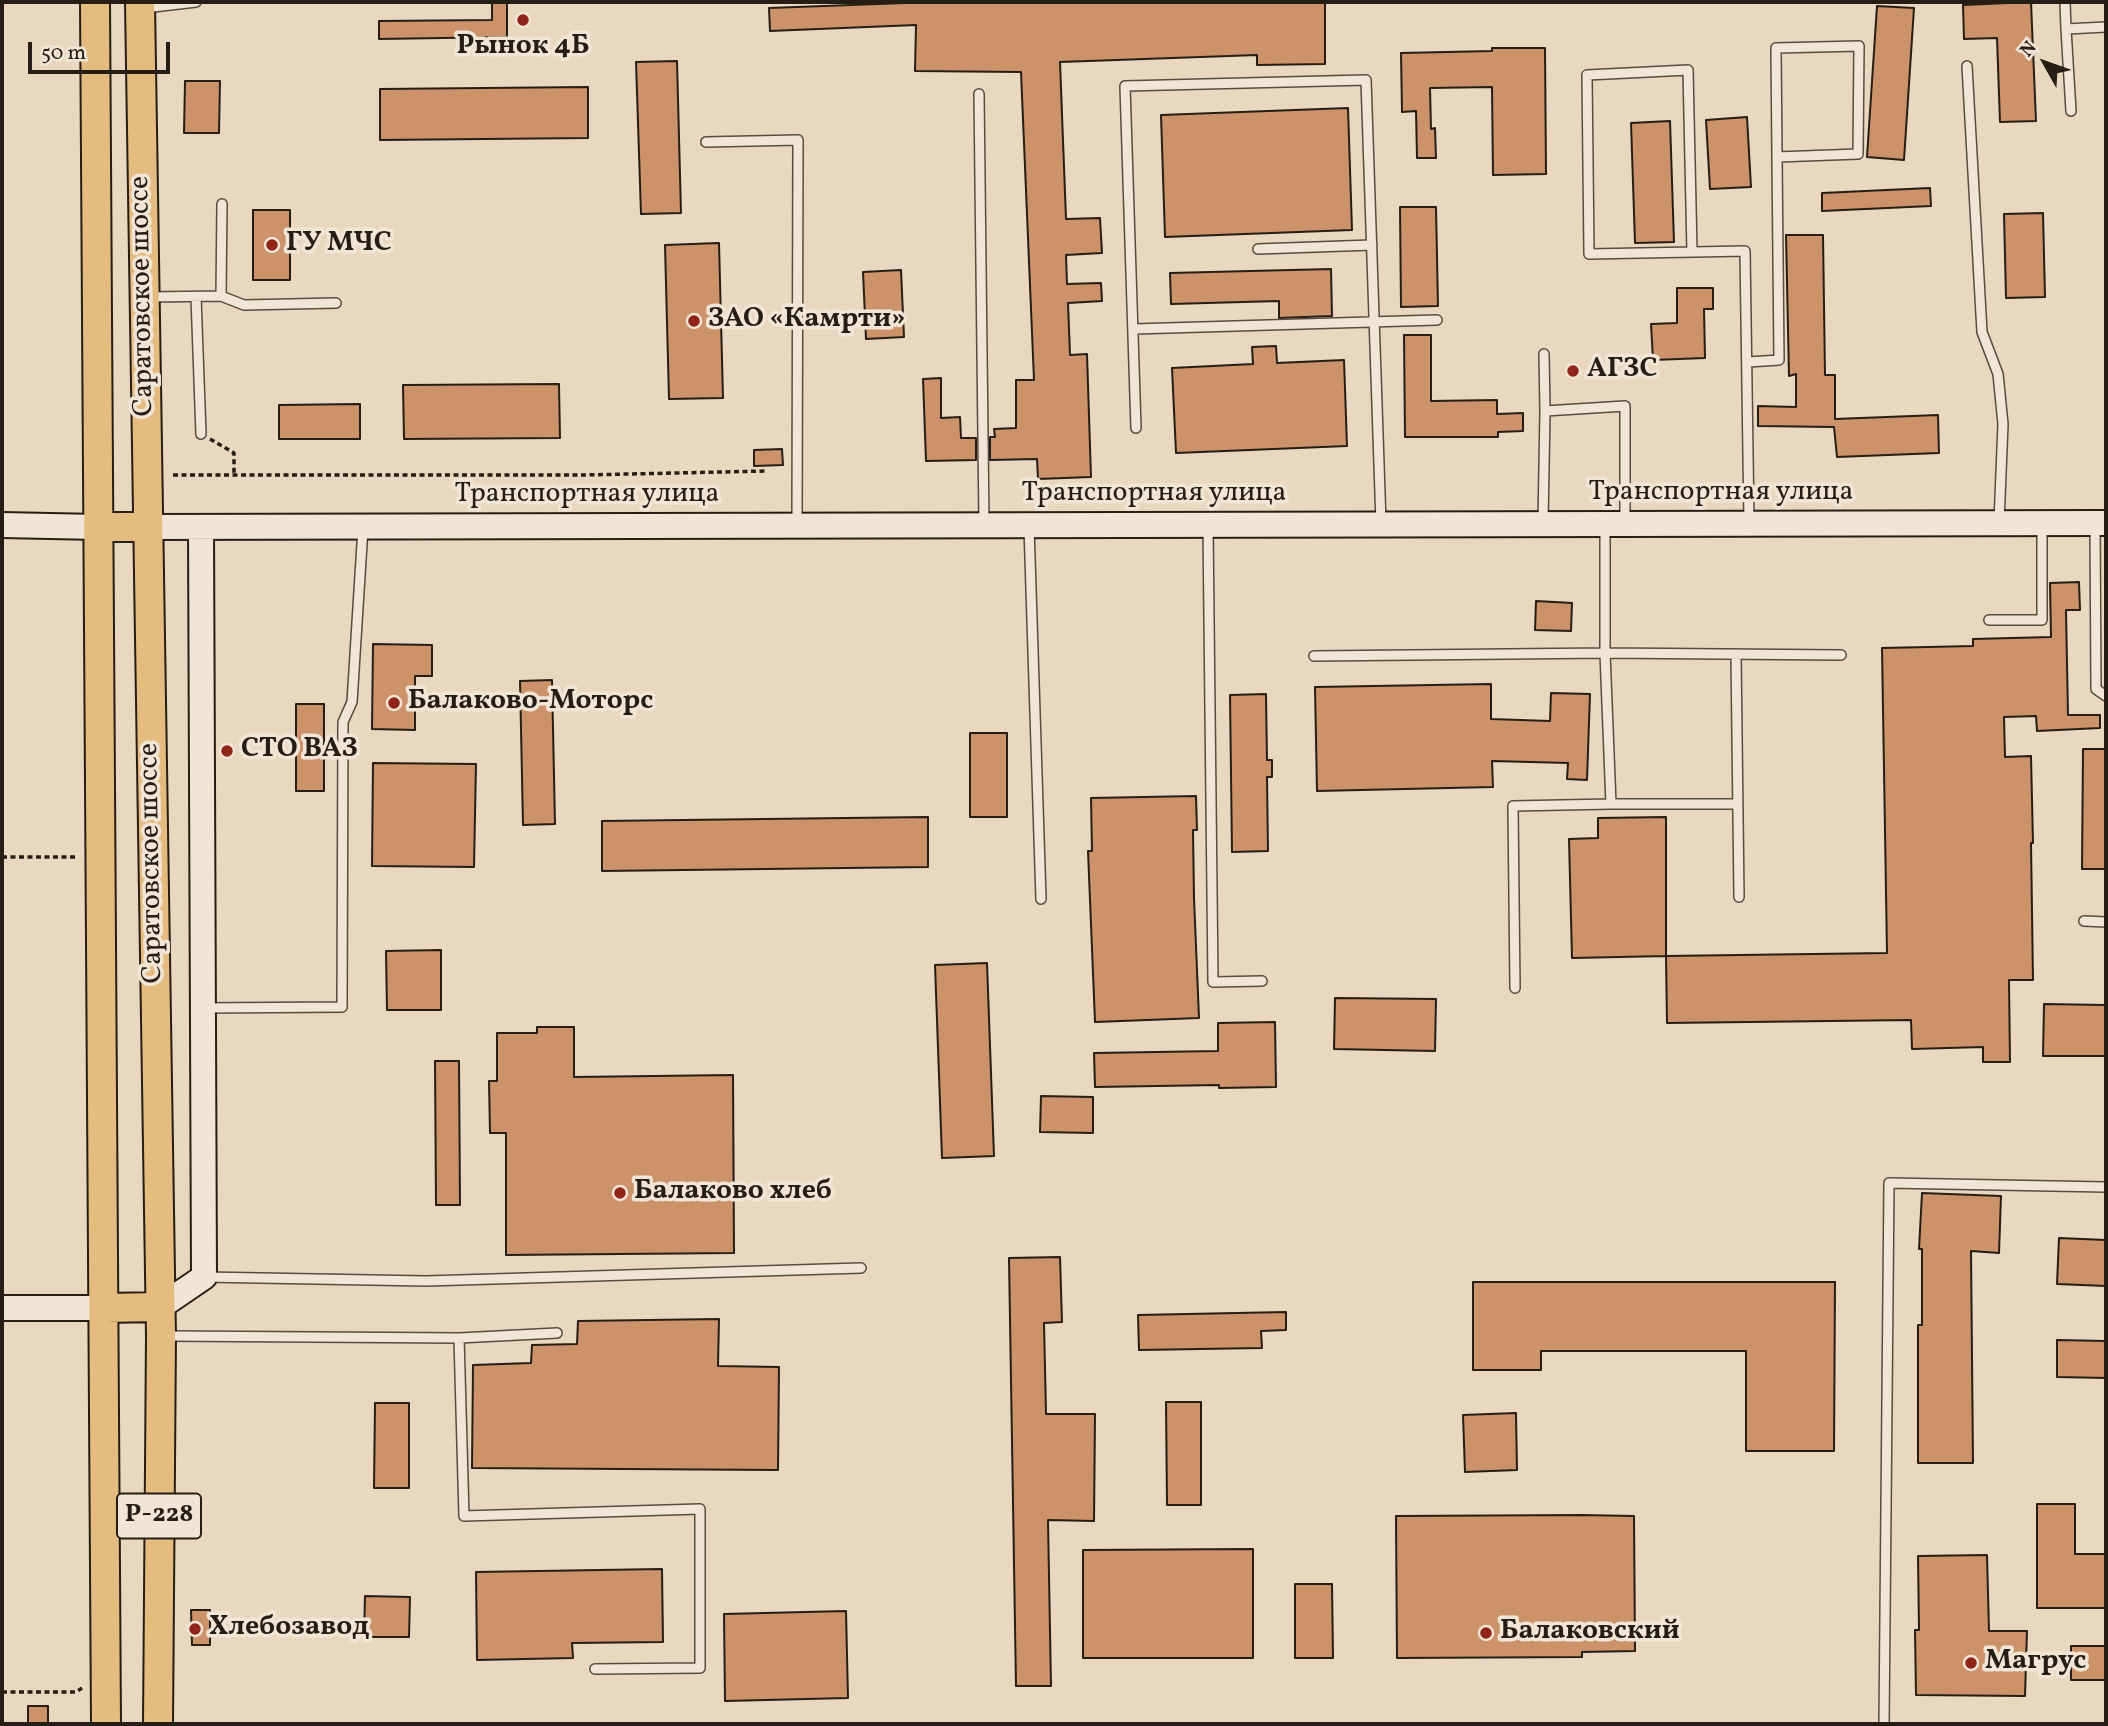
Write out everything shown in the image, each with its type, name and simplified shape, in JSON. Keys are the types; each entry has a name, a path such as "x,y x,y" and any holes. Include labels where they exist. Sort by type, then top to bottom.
{"main road":[{"name":"Саратовское шоссе","path":"96,2 106,1724"},
{"name":"Саратовское шоссе","path":"140,5 161,1336 158,1724"},
{"name":"Транспортная улица","path":"147,527 2101,523"},
{"path":"2,525 147,527"},
{"path":"2,1308 160,1307 204,1278 201,527"}],"lane":[{"path":"140,5 196,2"},
{"path":"2065,2 2071,111"},
{"path":"2066,29 2106,27"},
{"path":"1748,362 1779,360 1777,157 1776,48 1859,46 1858,154 1777,157"},
{"path":"1966,66 1982,332 1998,374 2003,424 1999,524"},
{"path":"1692,252 1688,71 1587,75 1589,254 1745,251 1749,524"},
{"path":"1136,428 1125,86 1366,80 1381,524"},
{"path":"979,94 984,525"},
{"path":"706,142 798,140 797,526"},
{"path":"221,296 222,204"},
{"path":"1258,249 1372,246"},
{"path":"144,297 221,296 244,305 336,303"},
{"path":"196,297 201,434"},
{"path":"1134,329 1437,320"},
{"path":"1543,524 1544,354"},
{"path":"1545,411 1625,407 1605,653 1611,804"},
{"path":"2101,523 2096,689 2106,695"},
{"path":"1989,620 2042,620 2042,524"},
{"path":"1029,525 1041,899"},
{"path":"1208,525 1213,982 1262,981"},
{"path":"204,1008 342,1007 343,722 352,702 363,526"},
{"path":"1314,656 1605,653 1841,655"},
{"path":"1737,654 1739,897"},
{"path":"1515,988 1513,806 1738,804"},
{"path":"2084,921 2106,922"},
{"path":"1884,1724 1889,1183 2106,1187"},
{"path":"204,1278 426,1281 860,1268"},
{"path":"161,1336 459,1338 557,1333"},
{"path":"459,1338 464,1516 700,1509 700,1668 596,1669"}],"path":[{"path":"201,434 234,453 234,476"},
{"path":"173,475 583,475 767,471"},
{"path":"2,858 78,857"},
{"path":"2,1692 76,1692 83,1688"}],"building":[{"path":"492,2 507,2 507,37 379,39 379,21 492,20"},
{"path":"933,2 1325,2 1325,64 1257,65 1257,55 1060,62 1066,219 1100,218 1102,253 1066,255 1067,284 1101,283 1102,301 1068,303 1070,355 1087,354 1091,477 1038,479 1037,459 990,460 990,437 995,437 994,429 1016,428 1016,380 1034,380 1021,72 915,71 916,25 770,31 769,8"},
{"path":"2031,2 2036,121 2000,122 1997,38 1964,39 1963,5"},
{"path":"1877,6 1914,8 1904,160 1867,157"},
{"path":"1492,48 1545,48 1546,174 1493,175 1492,87 1430,88 1431,129 1435,128 1436,158 1417,158 1416,111 1402,112 1401,53 1492,51"},
{"path":"677,61 681,213 641,214 636,62"},
{"path":"185,81 220,81 219,133 184,133"},
{"path":"588,87 588,138 380,140 380,89"},
{"path":"1348,108 1352,230 1165,237 1161,115"},
{"path":"1747,117 1751,187 1710,189 1706,120"},
{"path":"1670,121 1674,242 1635,243 1631,123"},
{"path":"1930,188 1931,206 1822,211 1822,193"},
{"path":"1400,207 1436,207 1438,306 1401,307"},
{"name":"ГУ МЧС","path":"253,210 290,210 290,280 253,280"},
{"path":"2043,213 2045,297 2006,298 2004,214"},
{"path":"1786,235 1823,235 1825,375 1835,375 1835,419 1938,415 1939,453 1837,457 1834,427 1758,426 1758,406 1796,407 1796,374 1789,376"},
{"name":"ЗАО «Камрти»","path":"719,243 723,398 669,399 665,245"},
{"path":"1331,269 1332,316 1279,318 1279,301 1171,304 1170,273"},
{"path":"901,270 904,337 866,339 863,272"},
{"path":"1677,288 1713,288 1713,309 1704,309 1705,358 1653,360 1651,324 1677,323"},
{"path":"1404,335 1431,335 1431,401 1497,400 1497,414 1523,413 1523,431 1498,432 1498,437 1405,437"},
{"path":"1276,346 1277,363 1344,360 1347,446 1176,453 1172,368 1253,364 1252,347"},
{"path":"941,378 941,418 960,417 961,438 976,438 976,460 926,461 923,379"},
{"path":"559,384 560,438 404,439 403,385"},
{"path":"360,404 360,439 279,439 279,405"},
{"path":"782,449 783,465 754,466 754,450"},
{"path":"2079,582 2080,610 2066,610 2068,715 2100,715 2100,728 2037,731 2036,716 2004,717 2005,757 2031,756 2033,843 2033,980 2009,980 2010,1062 1983,1062 1983,1047 1912,1049 1911,1020 1667,1023 1666,956 1887,953 1882,648 1973,646 1973,639 2051,637 2050,583"},
{"path":"1536,601 1572,603 1571,631 1535,630"},
{"name":"Балаково-Моторс","path":"373,644 432,645 432,676 415,676 415,730 372,729"},
{"path":"552,680 555,824 523,825 520,681"},
{"path":"1491,684 1491,719 1550,721 1551,693 1590,694 1587,780 1567,779 1568,763 1492,761 1493,787 1317,791 1315,687"},
{"path":"1266,694 1267,760 1272,760 1272,777 1267,777 1268,851 1232,852 1230,695"},
{"path":"296,704 324,704 324,791 296,791"},
{"path":"970,733 1007,733 1007,817 970,817"},
{"path":"2083,749 2106,749 2106,869 2082,869"},
{"path":"373,763 476,764 474,867 372,866"},
{"path":"1196,796 1197,830 1193,830 1199,1018 1095,1022 1088,851 1092,851 1091,798"},
{"path":"928,817 928,867 602,871 602,821"},
{"path":"1666,817 1666,956 1572,958 1569,839 1598,838 1598,818"},
{"path":"441,950 441,1010 387,1010 386,951"},
{"path":"987,963 994,1156 942,1158 935,965"},
{"path":"1335,998 1436,999 1435,1051 1334,1049"},
{"path":"2044,1004 2106,1005 2106,1056 2043,1056"},
{"path":"1275,1022 1276,1087 1095,1087 1094,1053 1218,1051 1218,1023"},
{"name":"Балаково хлеб","path":"537,1027 574,1027 574,1077 733,1075 734,1253 506,1255 506,1133 490,1133 489,1081 497,1081 497,1033 537,1033"},
{"path":"435,1061 459,1061 460,1205 436,1205"},
{"path":"1041,1096 1093,1097 1093,1133 1040,1132"},
{"path":"1922,1193 2001,1196 1999,1253 1971,1251 1973,1463 1918,1463 1918,1325 1922,1325 1922,1249 1919,1249"},
{"path":"2059,1238 2106,1240 2106,1286 2057,1284"},
{"path":"1060,1257 1062,1322 1044,1323 1046,1414 1095,1414 1094,1521 1048,1520 1051,1686 1016,1686 1009,1258"},
{"path":"1473,1282 1835,1282 1834,1451 1746,1451 1746,1351 1541,1351 1541,1370 1473,1370"},
{"path":"1286,1312 1286,1330 1261,1331 1262,1348 1139,1350 1138,1315"},
{"path":"719,1319 718,1366 779,1367 778,1470 472,1468 473,1365 531,1363 532,1345 577,1344 578,1321"},
{"path":"2057,1340 2106,1341 2106,1378 2057,1377"},
{"path":"1166,1402 1201,1402 1201,1505 1167,1505"},
{"path":"375,1403 409,1403 409,1488 374,1488"},
{"path":"1516,1413 1517,1470 1465,1472 1463,1415"},
{"path":"2037,1504 2075,1504 2075,1554 2106,1554 2106,1608 2037,1608"},
{"path":"1396,1516 1634,1516 1635,1651 1582,1652 1582,1657 1397,1658"},
{"path":"1253,1549 1253,1658 1083,1658 1083,1550"},
{"path":"1987,1555 1989,1631 2027,1631 2025,1696 1916,1695 1918,1556"},
{"path":"662,1569 663,1642 572,1643 573,1658 477,1660 476,1572"},
{"path":"1295,1584 1332,1584 1333,1658 1295,1658"},
{"path":"365,1596 410,1597 409,1637 364,1637"},
{"path":"191,1610 210,1610 210,1645 192,1645"},
{"path":"846,1611 848,1698 725,1701 724,1614"},
{"path":"2071,1646 2106,1646 2106,1680 2071,1680"},
{"path":"28,1706 48,1706 48,1724 28,1724"}],"place":[{"name":"Рынок 4Б","path":"523,20"},
{"name":"ГУ МЧС","path":"272,245"},
{"name":"ЗАО «Камрти»","path":"694,321"},
{"name":"АГЗС","path":"1573,371"},
{"name":"Балаково-Моторс","path":"394,703"},
{"name":"СТО ВАЗ","path":"227,751"},
{"name":"Балаково хлеб","path":"620,1193"},
{"name":"Хлебозавод","path":"195,1629"},
{"name":"Балаковский","path":"1486,1633"},
{"name":"Магрус","path":"1971,1663"}]}
